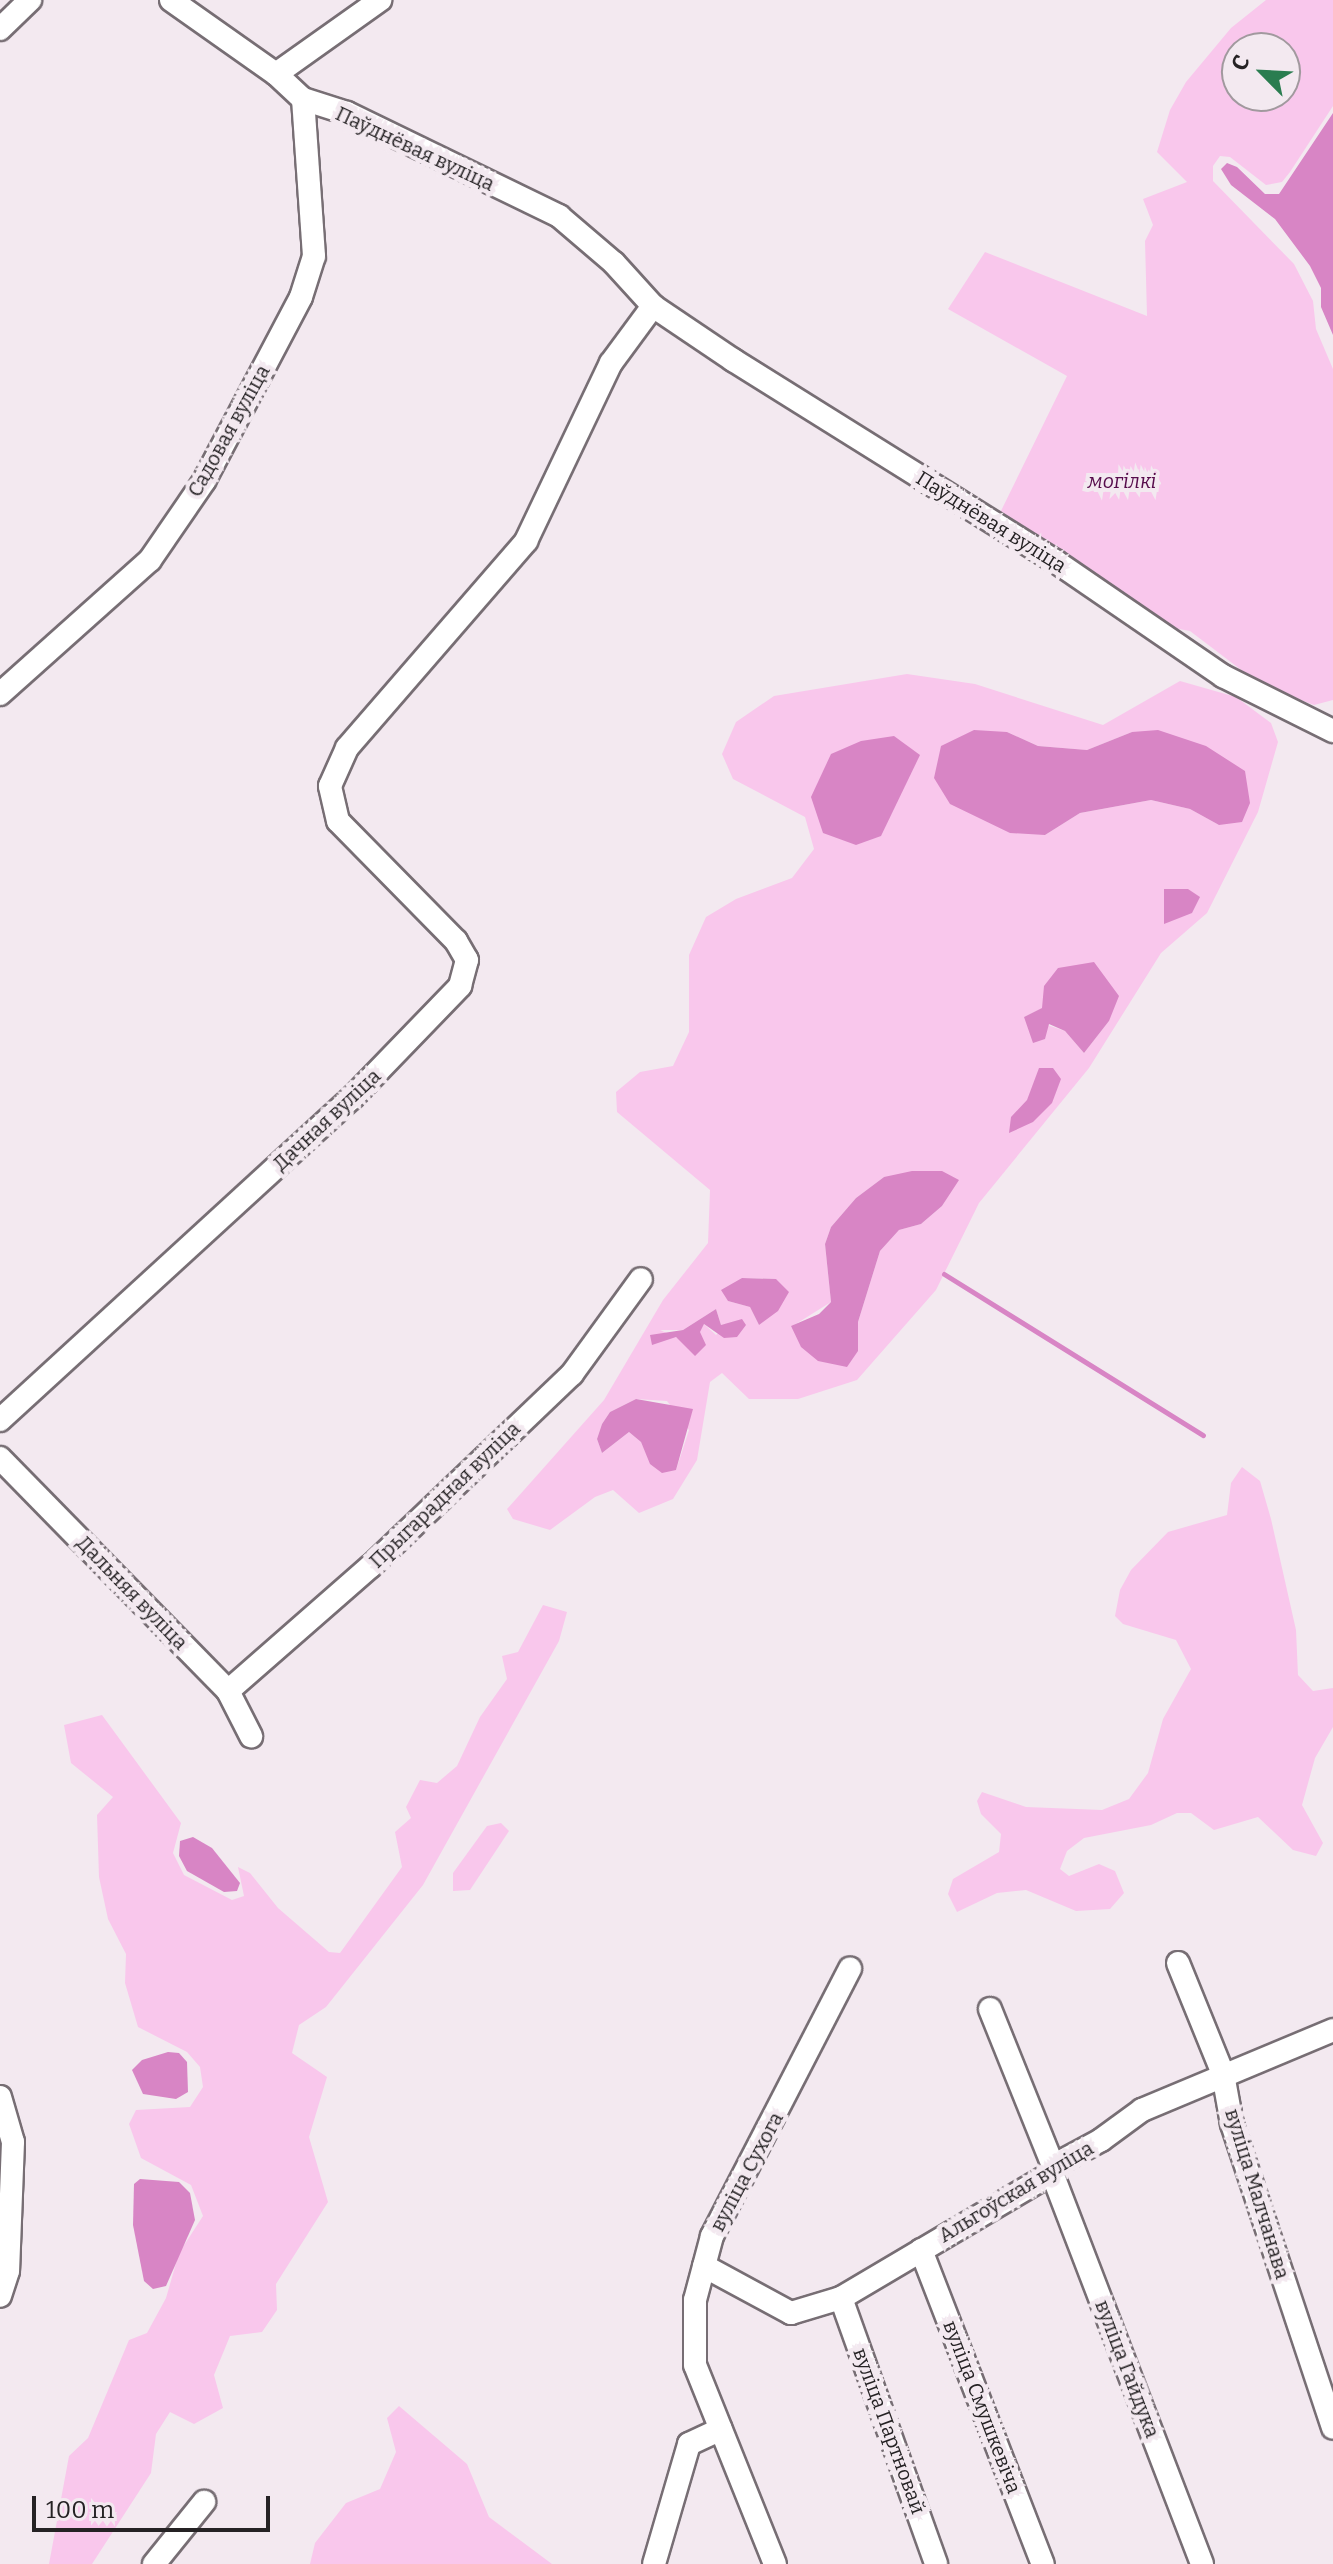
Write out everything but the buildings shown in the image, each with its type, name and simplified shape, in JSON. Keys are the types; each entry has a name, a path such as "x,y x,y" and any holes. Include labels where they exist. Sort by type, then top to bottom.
{"street":[{"path":"0,29 30,0"},
{"name":"Паўднёвая вуліца","path":"171,0 276,74 303,99 347,113 559,216 614,263 653,306 1055,561 1223,676 1333,731"},
{"path":"276,74 380,0"},
{"name":"Садовая вуліца","path":"0,694 150,560 204,481 301,297 314,256 303,99"},
{"name":"Дачная вуліца","path":"0,1420 352,1098 460,986 467,960 456,941 338,821 330,786 347,748 526,541 611,363 638,320 653,306"},
{"name":"Прыгарадная вуліца","path":"228,1691 371,1566 572,1374 641,1279"},
{"name":"Дальняя вуліца","path":"0,1458 228,1691 251,1736"},
{"name":"вуліца Малчанава","path":"1178,1963 1223,2074 1232,2124 1333,2428"},
{"name":"вуліца Сухога","path":"775,2564 695,2365 691,2337 704,2266 736,2187 785,2103 850,1969"},
{"name":"вуліца Гайдука","path":"990,2009 1202,2564"},
{"name":"Альгоўская вуліца","path":"704,2266 791,2313 841,2298 1101,2140 1142,2110 1333,2030"},
{"path":"0,2097 13,2142 8,2271 0,2296"},
{"name":"вуліца Смушкевіча","path":"921,2250 1043,2564"},
{"name":"вуліца Партновай","path":"841,2298 936,2564"},
{"path":"654,2564 689,2444 721,2429"},
{"path":"154,2564 204,2502"}],"green space":[{"name":"могілкі","path":"1266,0 1333,0 1333,106 1290,172 1282,182 1266,185 1230,157 1220,156 1213,166 1213,181 1294,264 1313,301 1316,329 1333,369 1333,700 1314,705 1261,685 1190,631 1174,628 999,515 1067,376 948,309 985,252 1147,316 1145,241 1153,225 1143,199 1187,182 1157,152 1170,110 1186,82 1221,40 1221,112 1301,112 1301,32 1228,32"},
{"path":"907,674 975,684 1103,725 1180,681 1236,697 1271,723 1278,742 1258,812 1207,913 1161,953 1089,1068 979,1203 936,1290 857,1380 798,1399 749,1399 722,1373 710,1382 697,1460 673,1499 639,1513 613,1490 595,1497 550,1530 513,1519 507,1509 604,1400 663,1300 708,1243 710,1190 617,1112 616,1092 640,1072 673,1066 689,1032 689,955 706,917 736,899 792,878 814,849 805,817 733,779 722,754 736,722 774,696","holes":["1007,732 1038,746 1087,750 1132,732 1219,825 1190,809 1151,800 1080,813 1045,835","1058,969 1073,969 1109,1021 1084,1053 1065,1031 1024,1017 1043,1008","884,1177 958,1180 942,1206 921,1224 899,1230 880,1251 858,1322 858,1351 791,1327 831,1302 825,1244 831,1227 856,1198","742,1278 776,1279 759,1325 750,1307 728,1301","716,1309 721,1325 727,1324 716,1335 704,1324 689,1350 684,1341 660,1330 683,1330","636,1399 667,1401 689,1430 676,1470 651,1464 641,1442 629,1432 602,1453 597,1439 610,1412"]},
{"path":"1242,1467 1260,1481 1271,1519 1296,1630 1298,1675 1313,1691 1333,1688 1333,1727 1315,1758 1302,1805 1323,1843 1316,1856 1293,1850 1258,1817 1214,1830 1191,1813 1177,1813 1151,1825 1084,1838 1067,1851 1060,1869 1069,1876 1099,1864 1115,1871 1124,1893 1110,1909 1076,1911 1026,1890 997,1893 957,1912 948,1894 953,1879 999,1852 1001,1834 981,1814 977,1801 982,1792 1026,1807 1102,1810 1129,1799 1148,1773 1163,1719 1191,1669 1176,1640 1123,1624 1115,1616 1120,1590 1131,1570 1168,1532 1227,1515 1231,1483"},
{"path":"543,1605 567,1612 559,1641 423,1885 326,2007 299,2025 292,2053 327,2077 309,2137 328,2202 276,2284 277,2310 262,2332 230,2336 214,2375 223,2408 194,2424 170,2412 156,2434 151,2473 92,2564 49,2564 69,2456 88,2438 129,2340 147,2333 166,2298 179,2253 203,2216 191,2185 141,2158 129,2124 136,2110 190,2107 203,2087 200,2067 187,2052 138,2027 125,1983 126,1954 108,1919 99,1877 97,1815 113,1797 71,1763 64,1725 102,1715 181,1823 173,1853 184,1875 232,1900 244,1896 238,1867 250,1873 278,1908 329,1952 340,1953 402,1867 395,1832 411,1818 406,1807 420,1780 437,1783 457,1766 480,1717 507,1679 502,1656 518,1652"},
{"path":"501,1823 509,1831 470,1890 453,1891 453,1873 487,1826"},
{"path":"399,2406 467,2464 489,2517 552,2564 310,2564 315,2543 346,2503 380,2489 396,2452 387,2418"}],"shaded area":[{"path":"1333,113 1333,335 1321,307 1321,288 1310,266 1275,219 1231,185 1221,169 1227,163 1237,167 1265,194 1279,194"},
{"path":"974,730 1007,732 1038,746 1087,750 1132,732 1158,730 1206,746 1245,771 1250,803 1242,822 1219,825 1190,809 1151,800 1080,813 1045,835 1010,833 950,804 934,778 941,746"},
{"path":"894,736 920,755 881,836 856,845 823,833 811,797 831,754 861,741"},
{"path":"1164,889 1188,889 1200,897 1192,913 1164,924"},
{"path":"1094,962 1119,996 1109,1021 1084,1053 1065,1031 1049,1024 1045,1039 1033,1043 1024,1017 1042,1008 1044,986 1058,968"},
{"path":"1039,1068 1053,1068 1061,1079 1052,1103 1033,1122 1009,1133 1011,1117 1027,1100"},
{"path":"912,1171 942,1171 959,1180 942,1206 921,1224 899,1230 880,1251 858,1322 858,1351 847,1367 818,1361 801,1347 791,1326 819,1314 831,1302 825,1244 831,1227 856,1198 884,1177"},
{"path":"742,1278 776,1279 789,1292 778,1311 759,1325 750,1307 728,1301 721,1290"},
{"path":"716,1309 721,1325 742,1319 746,1325 737,1337 724,1338 704,1324 700,1332 706,1345 695,1356 676,1337 652,1345 650,1335 683,1330"},
{"path":"636,1399 693,1409 676,1470 662,1473 650,1464 641,1442 629,1432 602,1453 597,1439 602,1424 610,1412"},
{"path":"193,1837 212,1848 240,1883 237,1891 224,1892 187,1871 179,1856 180,1841"},
{"path":"168,2052 179,2053 187,2062 188,2092 176,2099 143,2094 132,2070 142,2060"},
{"path":"140,2179 179,2182 190,2193 195,2220 166,2286 153,2289 144,2281 133,2225 134,2184"}],"waterway":[{"path":"944,1274 1203,1435"}]}
